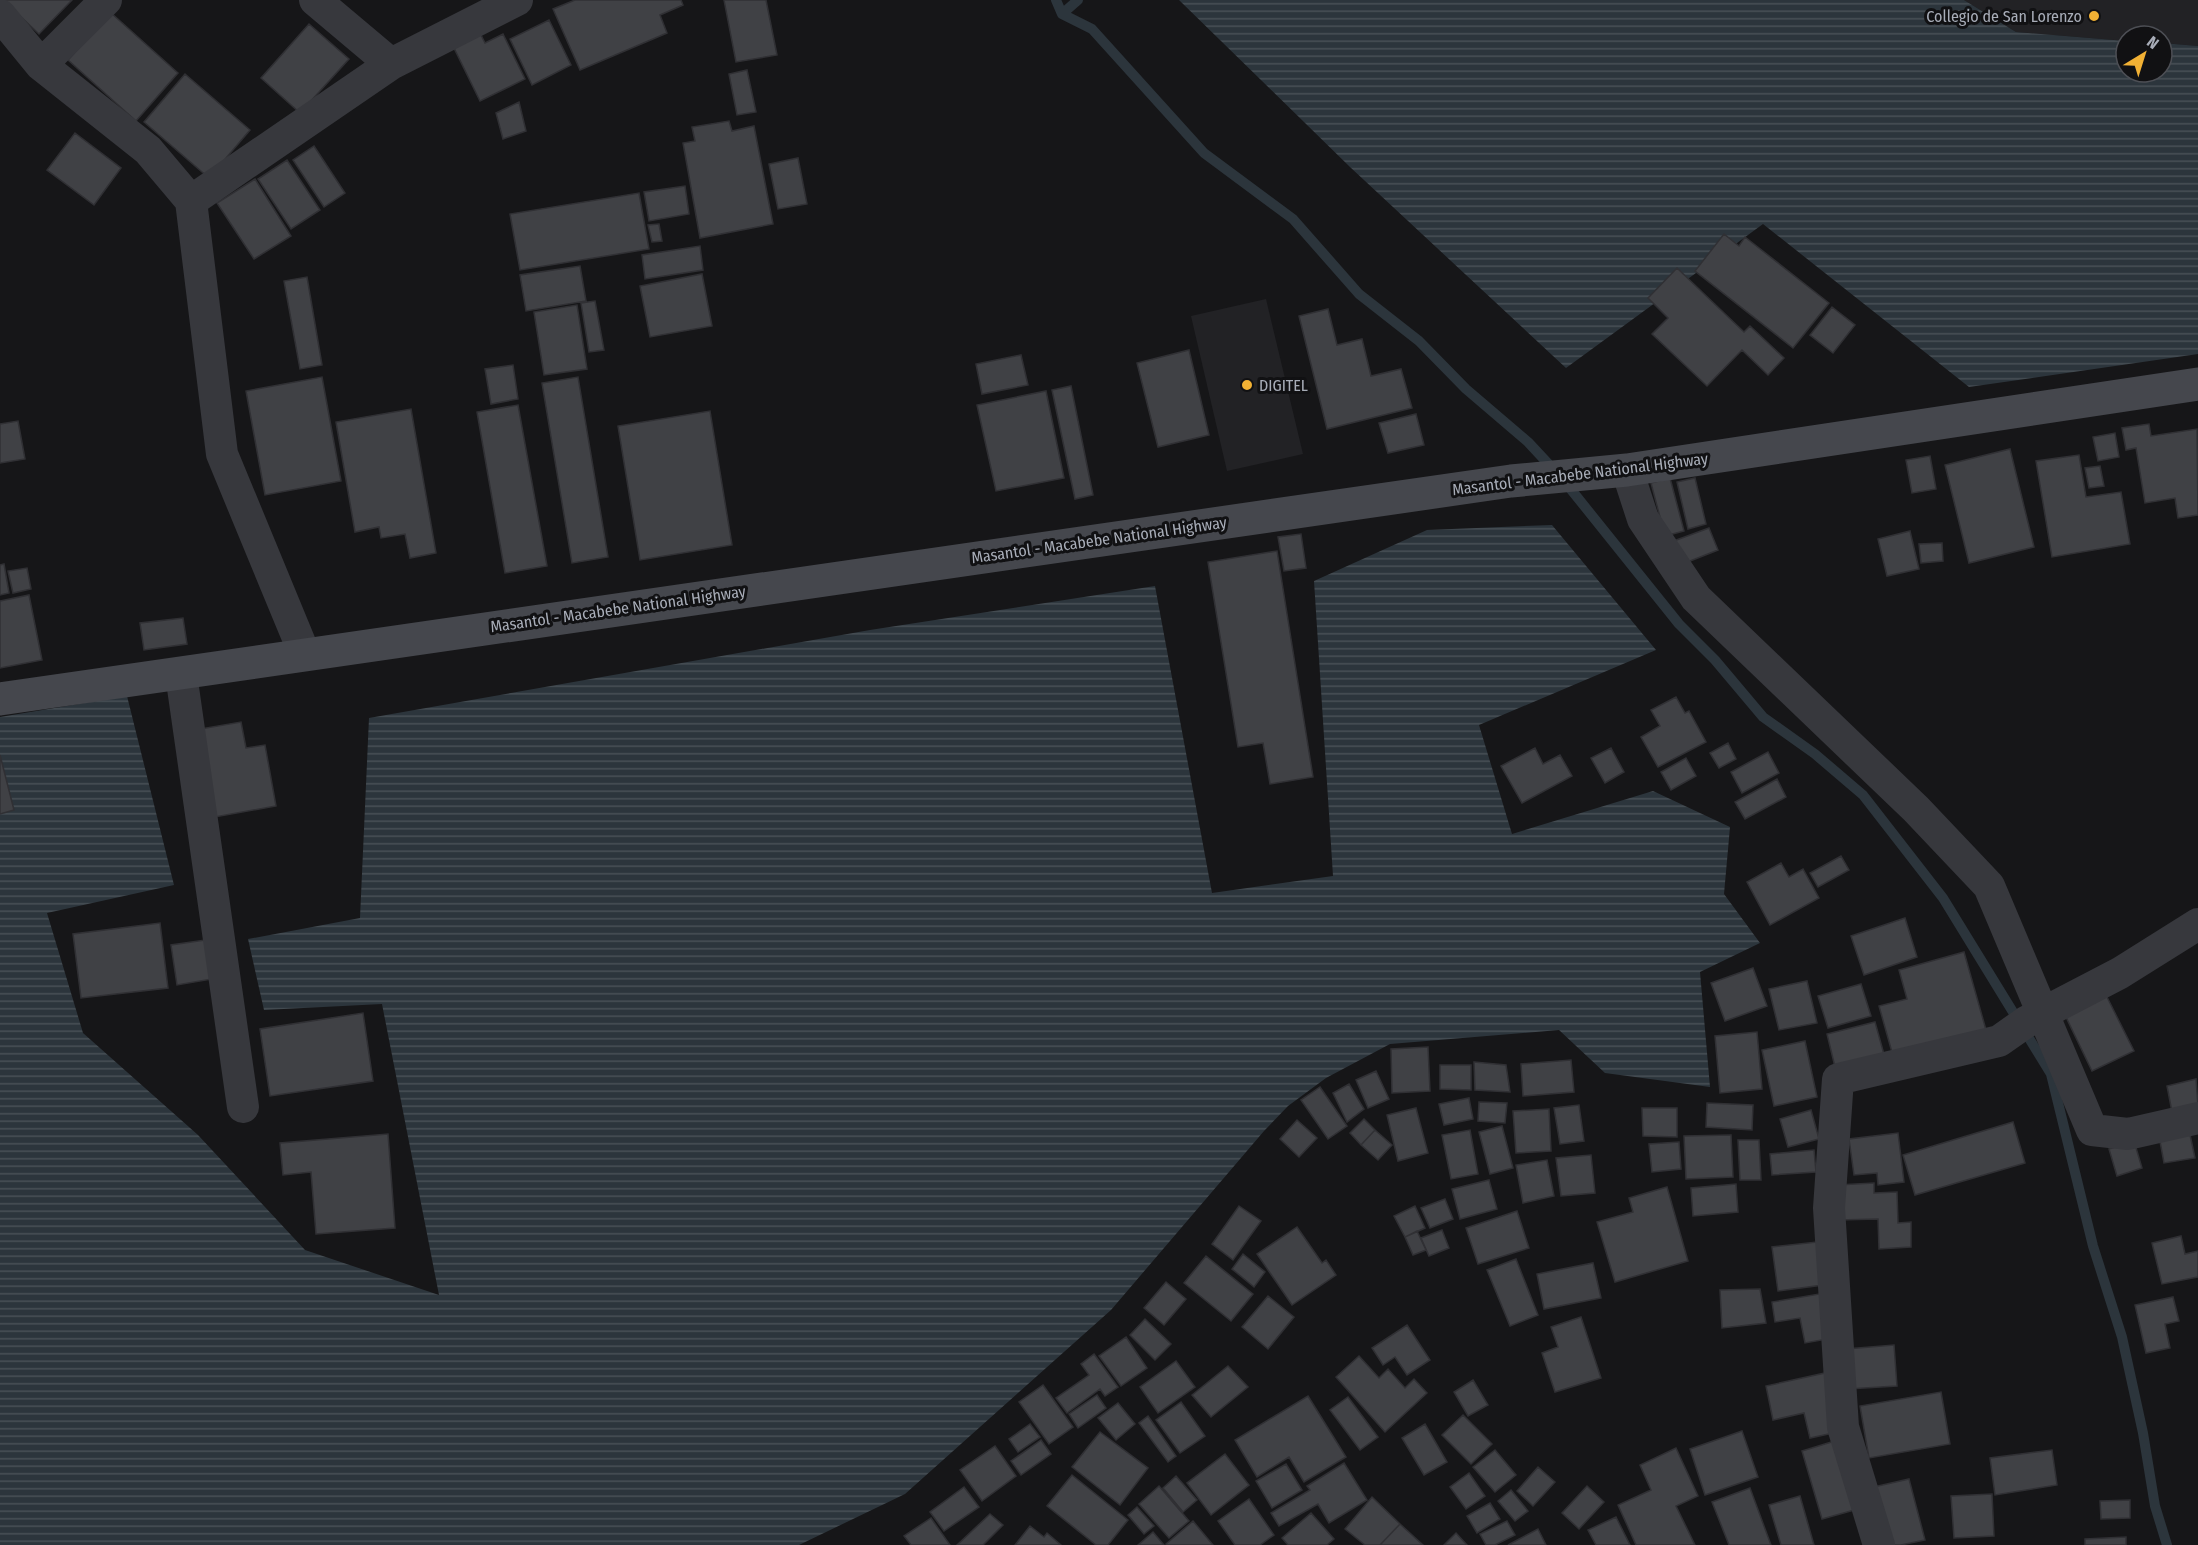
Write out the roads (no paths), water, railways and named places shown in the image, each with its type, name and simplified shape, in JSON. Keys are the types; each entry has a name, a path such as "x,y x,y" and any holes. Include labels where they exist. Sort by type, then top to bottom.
{"main road":[{"name":"Masantol - Macabebe National Highway","path":"0,699 1510,481 1618,471 2198,384"}],"street":[{"path":"41,65 106,0"},
{"path":"315,0 391,64"},
{"path":"191,201 391,64 517,0"},
{"path":"0,15 41,65 148,150 191,201 222,454 305,655"},
{"path":"1618,471 1643,519 1696,598 1916,810 1989,886 2033,1018 2091,1130 2128,1134 2198,1118"},
{"path":"181,674 243,1107"},
{"path":"1880,1545 1844,1427 1829,1208 1838,1079 1999,1041 2033,1018 2120,973 2198,924"}],"waterway":[{"path":"1056,0 1062,14 1092,29 1204,153 1293,219 1359,294 1419,341 1466,389 1528,442 1555,471"},
{"path":"1062,14 1078,0"},
{"path":"1565,482 1679,624 1715,660 1763,717 1815,754 1863,795 1943,898 2051,1074 2093,1246 2122,1337 2143,1433 2155,1506 2167,1545"}],"place":[{"name":"Collegio de San Lorenzo","path":"2094,16"},
{"name":"DIGITEL","path":"1247,385"}]}
